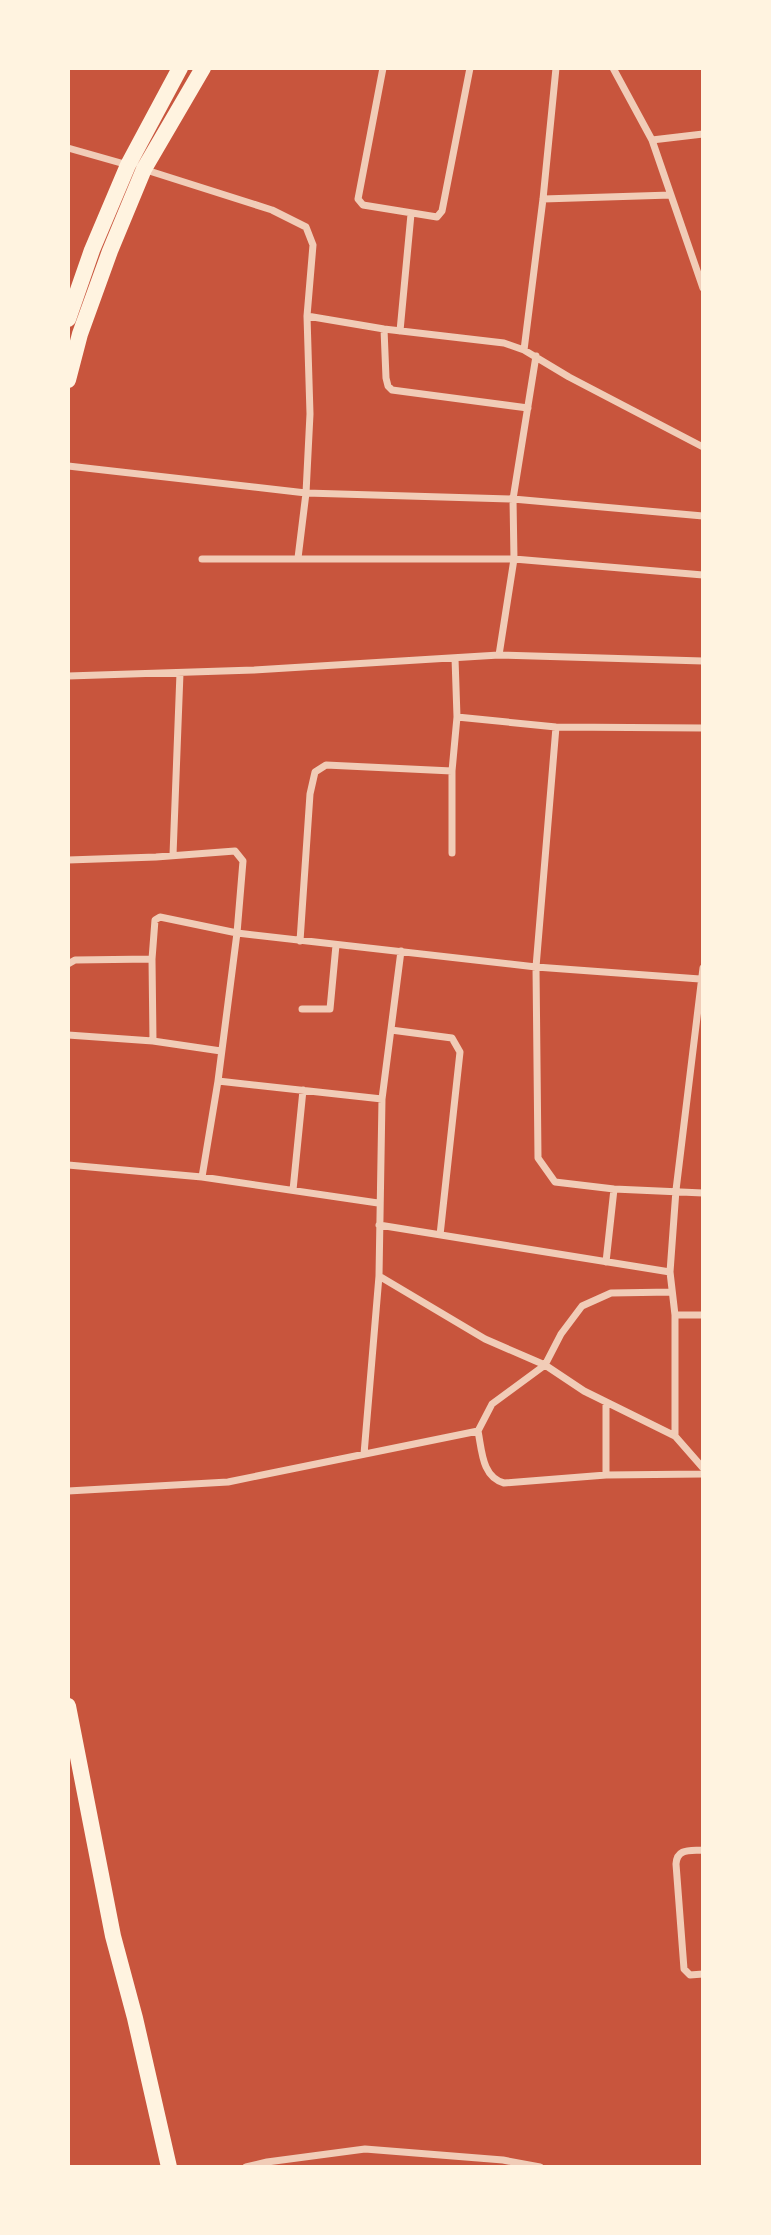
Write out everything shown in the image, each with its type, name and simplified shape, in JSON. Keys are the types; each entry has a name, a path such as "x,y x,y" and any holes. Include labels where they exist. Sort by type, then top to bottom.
{"highway":[{"path":"68,319 92,250 136,167 180,68"},
{"path":"68,380 80,334 136,167 203,68"},
{"path":"68,1706 113,1936 169,2167"}],"street":[{"path":"383,68 358,199 363,205 437,217 442,211 470,68"},
{"path":"524,349 556,68"},
{"path":"613,68 652,140 703,288"},
{"path":"652,140 703,134"},
{"path":"68,148 272,210 306,227 313,245 307,316 310,414 306,493 298,558"},
{"path":"543,199 671,195"},
{"path":"400,331 411,214"},
{"path":"307,316 384,329 504,343 524,349 569,377 703,447"},
{"path":"384,329 386,378 392,390 528,408"},
{"path":"499,655 514,559 513,499 536,356"},
{"path":"68,466 306,493 513,499 703,516"},
{"path":"202,559 514,559 703,575"},
{"path":"68,676 180,673 499,655 703,661"},
{"path":"452,853 452,771 457,717 455,658"},
{"path":"173,855 180,673"},
{"path":"457,717 556,727 703,728"},
{"path":"556,727 536,967 538,1158 555,1182 614,1189 703,1193"},
{"path":"300,941 310,794 315,772 326,765 452,771"},
{"path":"68,860 235,851 243,861 237,933 218,1081 202,1177"},
{"path":"153,1041 152,959 154,925 155,920 160,917 237,933 300,941 536,967 700,979"},
{"path":"302,1009 330,1009 336,944"},
{"path":"364,1454 379,1276 378,1203 382,1099 401,951"},
{"path":"68,964 75,960 152,959"},
{"path":"675,1436 675,1315 670,1272 676,1190 699,1040 700,979 703,968"},
{"path":"391,1030 452,1038 460,1052 440,1235"},
{"path":"68,1035 153,1041 221,1051"},
{"path":"218,1081 382,1099"},
{"path":"293,1190 303,1090"},
{"path":"68,1165 202,1177 378,1203"},
{"path":"606,1262 614,1189"},
{"path":"379,1225 670,1272"},
{"path":"379,1276 485,1339 545,1366 606,1402 675,1436 703,1468"},
{"path":"672,1292 611,1293 582,1306 561,1334 545,1366 492,1404 478,1431 488,1474 495,1481 504,1483 606,1475 703,1474"},
{"path":"675,1315 703,1315"},
{"path":"606,1402 606,1475"},
{"path":"68,1491 228,1482 478,1431"},
{"path":"703,1850 682,1851 678,1854 676,1864 684,1969 690,1975 703,1973"},
{"path":"246,2167 365,2149 503,2160 540,2167"}]}
